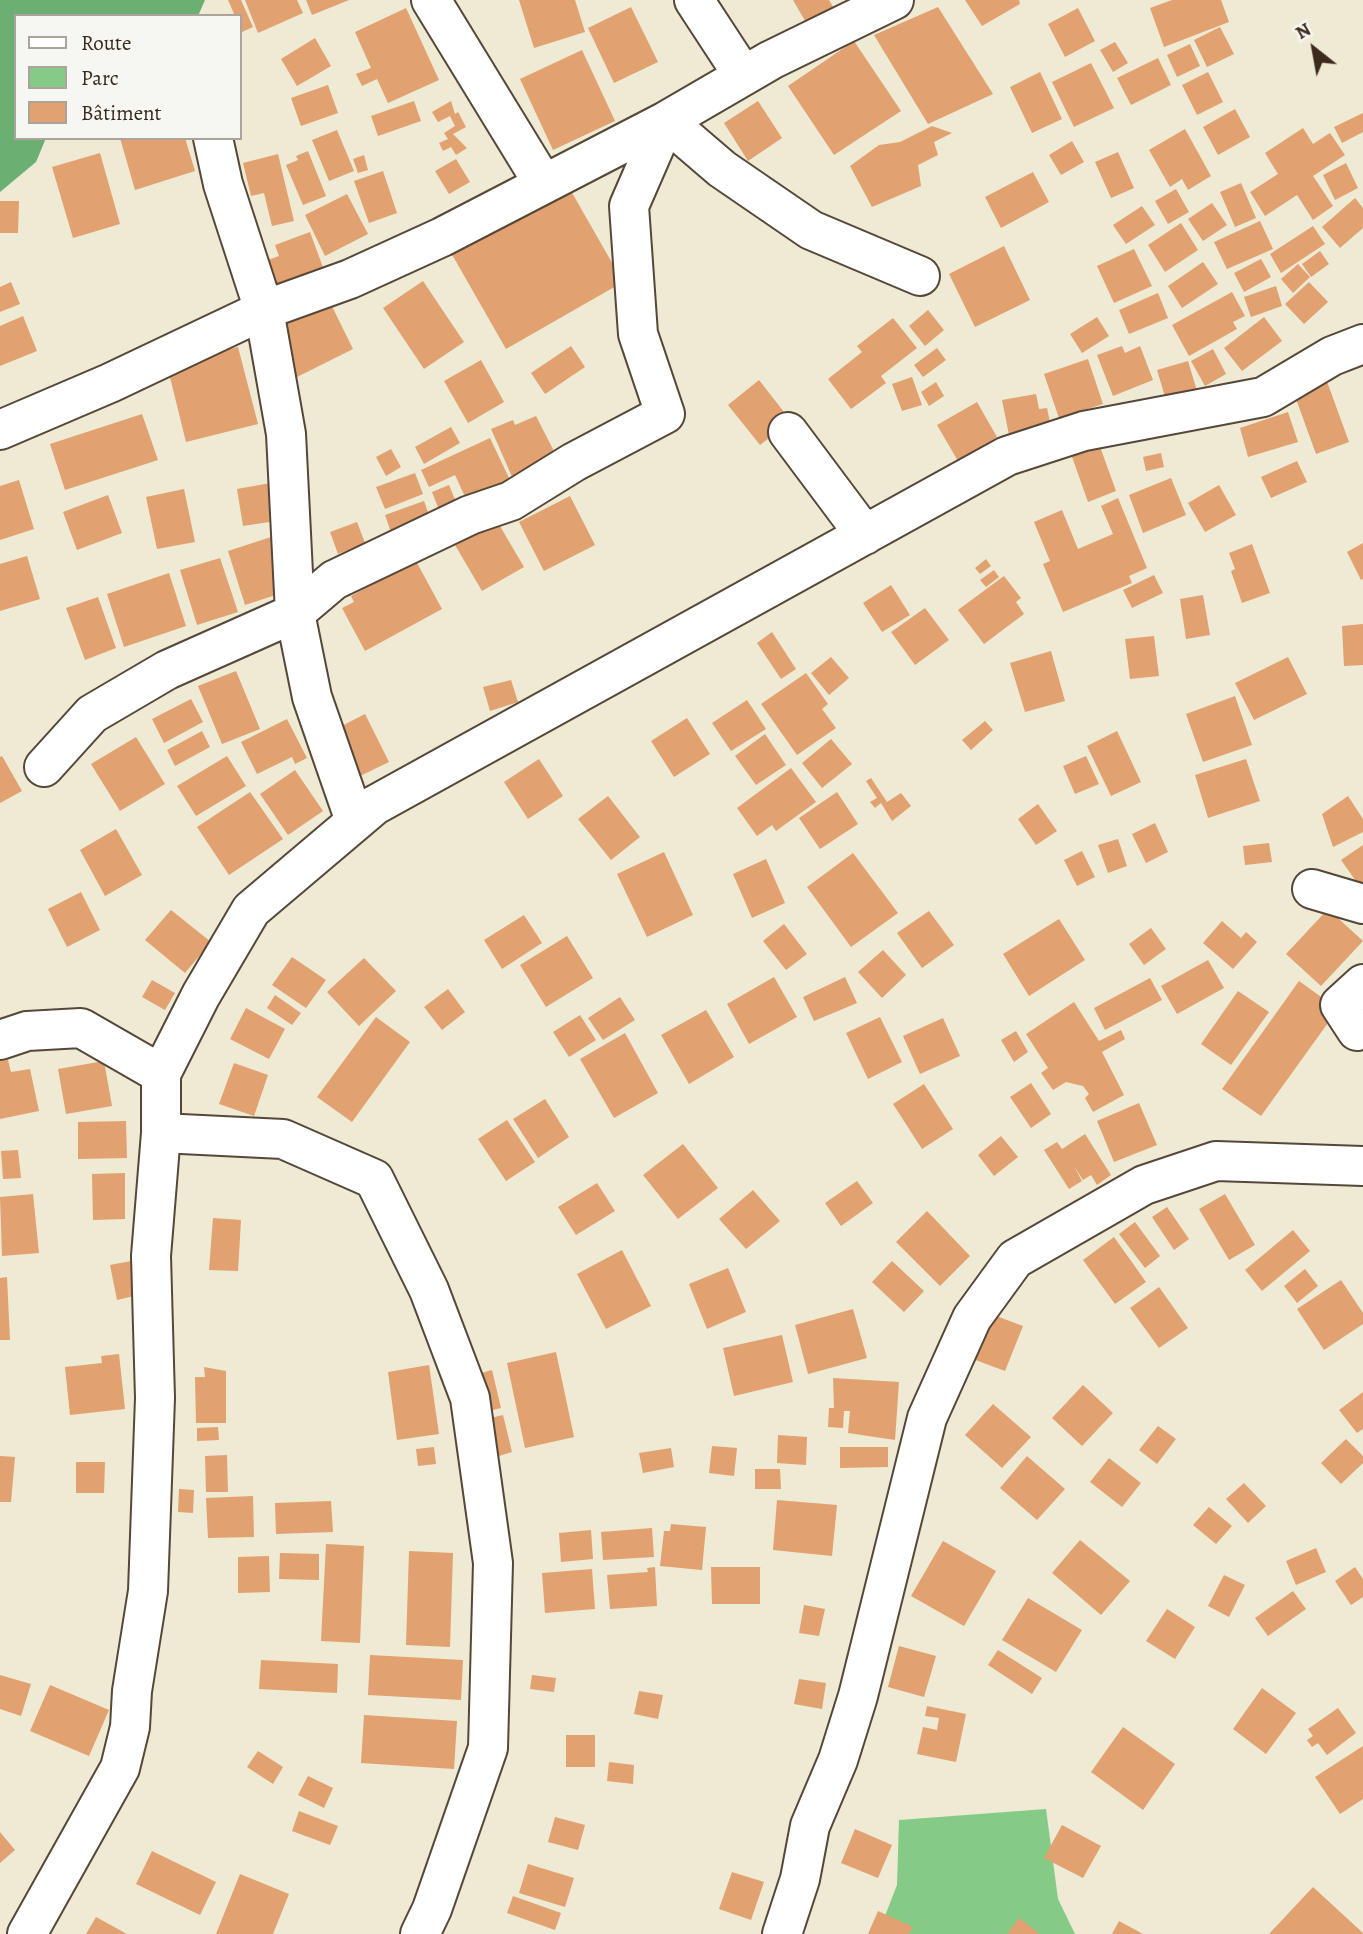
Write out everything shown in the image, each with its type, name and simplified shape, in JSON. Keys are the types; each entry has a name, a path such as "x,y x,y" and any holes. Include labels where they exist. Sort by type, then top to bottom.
{"street":[{"path":"431,0 543,183"},
{"path":"694,0 743,75"},
{"path":"0,430 110,383 264,310 350,279 442,237 666,121 743,75 894,0"},
{"path":"666,121 722,169 810,230 920,276"},
{"path":"44,767 92,715 167,670 295,613 334,580 470,515 511,501 574,462 665,414 638,334 629,206 666,121"},
{"path":"213,140 223,184 264,310 286,434 295,613 312,696 355,821"},
{"path":"27,1934 120,1768 130,1727 132,1691 148,1591 155,1398 151,1256 161,1133 161,1074 201,995 251,910 375,805 1007,456 1084,431 1263,397 1332,356 1363,344"},
{"path":"788,432 865,535"},
{"path":"1312,889 1358,912"},
{"path":"1357,1031 1340,1005 1363,984"},
{"path":"0,1041 27,1031 81,1028 161,1074"},
{"path":"161,1133 283,1139 374,1179 429,1290 470,1398 493,1563 488,1748 432,1909 420,1934"},
{"path":"782,1934 800,1879 810,1826 838,1760 858,1696 927,1418 972,1318 1015,1259 1144,1185 1216,1161 1363,1166"}],"green space":[{"path":"0,0 205,0 199,14 14,14 14,140 45,140 36,162 0,192"},
{"path":"1046,1809 1058,1899 1075,1934 878,1934 897,1885 899,1820"}],"building":[{"path":"228,0 241,0 253,27 242,32 242,14 234,14"},
{"path":"245,0 297,0 303,13 258,33"},
{"path":"306,0 349,0 312,15"},
{"path":"519,0 575,0 585,32 534,48"},
{"path":"793,0 829,0 835,10 808,26"},
{"path":"965,0 1019,0 1020,4 982,26"},
{"path":"1172,0 1221,0 1229,22 1164,47 1150,8"},
{"path":"631,7 658,62 614,83 588,28"},
{"path":"938,7 993,94 928,124 874,35"},
{"path":"406,8 439,80 388,103 377,79 362,86 356,74 371,68 355,32"},
{"path":"1078,8 1095,41 1065,57 1048,24"},
{"path":"1220,27 1234,54 1207,67 1194,40"},
{"path":"315,38 331,66 297,86 281,59"},
{"path":"854,41 901,111 834,155 788,86"},
{"path":"1115,42 1128,63 1113,72 1100,50"},
{"path":"1190,44 1200,66 1177,77 1167,55"},
{"path":"582,50 615,121 553,150 520,79"},
{"path":"1158,58 1171,85 1131,105 1117,78"},
{"path":"1091,63 1114,108 1074,127 1052,82"},
{"path":"1040,72 1062,119 1032,133 1010,87"},
{"path":"1208,72 1223,102 1197,115 1182,85"},
{"path":"328,85 338,113 301,126 291,98"},
{"path":"414,101 421,121 378,136 371,116"},
{"path":"451,101 455,114 458,112 466,127 453,134 467,148 456,155 451,147 443,151 439,143 448,139 444,133 455,126 450,116 438,122 432,112"},
{"path":"758,101 782,138 748,161 724,123"},
{"path":"1235,109 1250,137 1218,155 1203,127"},
{"path":"1363,113 1363,132 1342,143 1334,127"},
{"path":"932,126 952,133 934,142 938,155 918,165 921,186 872,207 850,166 879,145 900,142"},
{"path":"1303,128 1313,144 1330,133 1345,155 1313,176 1333,206 1313,220 1297,195 1265,216 1250,192 1278,174 1265,153"},
{"path":"1185,129 1211,176 1188,190 1182,179 1170,187 1149,150"},
{"path":"337,130 354,171 329,181 312,140"},
{"path":"121,140 186,140 195,171 135,190"},
{"path":"1072,141 1084,162 1061,175 1049,155"},
{"path":"308,151 326,196 303,205 286,165 298,160 296,156"},
{"path":"1118,152 1134,188 1111,198 1095,162"},
{"path":"100,153 120,224 73,238 52,167"},
{"path":"278,154 294,221 272,226 264,193 251,196 243,163"},
{"path":"364,155 368,170 358,173 353,159"},
{"path":"456,159 470,182 449,194 435,171"},
{"path":"1346,163 1358,188 1335,200 1323,175"},
{"path":"383,171 397,213 369,223 354,181"},
{"path":"1033,172 1049,202 1001,228 985,197"},
{"path":"1241,183 1256,218 1235,227 1220,192"},
{"path":"567,184 623,282 506,349 450,251"},
{"path":"1176,189 1189,212 1168,224 1155,201"},
{"path":"347,194 368,234 325,256 305,215"},
{"path":"1355,198 1363,208 1363,228 1340,248 1322,227"},
{"path":"0,201 19,201 18,233 0,233"},
{"path":"1212,203 1227,225 1203,241 1188,219"},
{"path":"1142,206 1155,225 1126,244 1113,225"},
{"path":"1260,221 1273,249 1227,269 1214,242"},
{"path":"1181,223 1198,250 1165,272 1148,245"},
{"path":"1313,226 1325,244 1281,273 1270,254"},
{"path":"310,232 324,270 270,290 260,263 279,256 275,245"},
{"path":"1004,246 1030,300 975,327 949,274"},
{"path":"1134,249 1152,286 1114,303 1097,266"},
{"path":"1320,251 1329,264 1311,277 1302,264"},
{"path":"1261,259 1271,277 1244,292 1234,273"},
{"path":"1203,262 1218,284 1182,308 1168,286"},
{"path":"1298,264 1310,277 1293,293 1281,279"},
{"path":"423,281 464,342 424,369 383,308"},
{"path":"11,282 20,304 0,312 0,287"},
{"path":"1309,282 1328,302 1304,324 1285,304"},
{"path":"1276,286 1282,306 1251,317 1244,297"},
{"path":"324,290 353,349 295,378 280,347 290,342 276,314"},
{"path":"1232,292 1245,316 1233,322 1237,329 1189,356 1172,325"},
{"path":"1158,293 1168,318 1129,334 1119,310"},
{"path":"928,310 944,330 925,346 909,326"},
{"path":"23,316 37,351 0,366 0,326"},
{"path":"1097,317 1109,336 1082,353 1070,334"},
{"path":"1264,317 1282,341 1242,371 1224,348"},
{"path":"893,318 917,348 881,376 886,383 851,409 828,379 862,352 857,346"},
{"path":"571,346 585,367 545,394 531,373"},
{"path":"1122,346 1125,353 1140,346 1153,380 1113,396 1097,355"},
{"path":"238,347 258,424 186,442 167,365"},
{"path":"937,348 946,360 923,377 914,365"},
{"path":"1213,349 1226,374 1205,386 1191,361"},
{"path":"1088,359 1103,404 1059,418 1044,374"},
{"path":"481,360 504,402 468,423 444,381"},
{"path":"1188,361 1197,391 1166,400 1157,370"},
{"path":"1325,376 1349,442 1316,454 1292,388"},
{"path":"912,377 922,405 902,411 892,384"},
{"path":"759,380 791,421 760,445 728,405"},
{"path":"936,382 944,396 929,406 921,392"},
{"path":"1036,394 1039,409 1047,408 1051,427 1010,440 1002,400"},
{"path":"977,402 997,437 958,461 937,425"},
{"path":"1288,412 1298,442 1248,457 1240,428"},
{"path":"142,414 158,460 65,490 50,444"},
{"path":"536,416 558,459 513,479 491,429 513,420 515,425"},
{"path":"451,427 460,443 424,464 415,447"},
{"path":"490,438 510,480 467,501 455,475 429,487 421,470"},
{"path":"1099,444 1116,491 1088,502 1071,454"},
{"path":"391,449 401,467 386,476 376,457"},
{"path":"1161,453 1164,467 1146,471 1143,457"},
{"path":"1297,461 1307,482 1271,498 1261,477"},
{"path":"415,473 423,494 385,509 376,487"},
{"path":"1171,478 1186,515 1143,533 1129,495"},
{"path":"19,480 34,529 0,540 0,486"},
{"path":"276,482 282,520 243,526 237,489"},
{"path":"449,485 458,507 441,515 432,492"},
{"path":"1219,485 1236,515 1205,532 1188,503"},
{"path":"184,489 195,542 157,549 146,497"},
{"path":"108,495 122,533 77,550 63,512"},
{"path":"570,496 595,545 544,571 519,522"},
{"path":"1118,498 1147,568 1129,576 1132,583 1063,612 1043,564 1050,561 1034,522 1062,510 1078,549 1113,534 1101,506"},
{"path":"424,501 431,521 392,535 385,515"},
{"path":"497,521 524,567 482,591 455,545"},
{"path":"357,522 365,543 338,554 330,532"},
{"path":"271,537 288,591 245,605 228,551"},
{"path":"1363,543 1363,579 1361,580 1347,552"},
{"path":"1252,544 1270,593 1242,603 1231,571 1235,569 1229,553"},
{"path":"27,556 40,599 0,611 0,564"},
{"path":"220,558 238,612 197,625 180,570"},
{"path":"986,559 991,566 980,574 975,568"},
{"path":"416,561 442,609 365,651 342,608 354,602 351,596"},
{"path":"994,570 999,577 986,587 980,580"},
{"path":"169,573 186,626 124,647 107,594"},
{"path":"1154,575 1163,593 1132,608 1123,590"},
{"path":"1004,576 1021,598 1016,602 1024,614 984,644 958,610"},
{"path":"891,585 910,615 882,632 863,603"},
{"path":"1203,595 1210,635 1186,639 1180,599"},
{"path":"98,597 116,648 85,660 66,608"},
{"path":"925,608 949,640 915,665 891,632"},
{"path":"1363,624 1363,665 1344,666 1342,626"},
{"path":"772,632 796,669 781,679 757,643"},
{"path":"1154,636 1159,676 1130,679 1125,639"},
{"path":"1051,651 1065,701 1025,712 1010,663"},
{"path":"831,657 849,678 829,695 811,673"},
{"path":"1288,657 1307,694 1254,720 1235,683"},
{"path":"236,671 260,729 222,744 198,686"},
{"path":"806,673 828,704 822,709 836,728 797,755 761,704"},
{"path":"511,680 518,702 490,711 483,687"},
{"path":"1235,696 1252,745 1203,762 1186,714"},
{"path":"191,699 203,722 164,743 152,719"},
{"path":"747,700 766,729 731,751 712,723"},
{"path":"365,714 389,762 356,778 332,731"},
{"path":"687,718 710,754 674,777 651,741"},
{"path":"287,719 307,758 295,764 292,757 257,774 241,742"},
{"path":"985,721 993,730 971,750 962,740"},
{"path":"202,731 210,747 175,766 167,750"},
{"path":"1117,731 1141,782 1111,796 1087,746"},
{"path":"765,734 786,765 756,785 735,756"},
{"path":"136,737 165,784 120,811 91,764"},
{"path":"831,739 852,764 822,788 802,763"},
{"path":"2,756 22,791 0,803 0,757"},
{"path":"227,756 246,786 196,816 177,786"},
{"path":"1086,756 1099,784 1075,794 1063,766"},
{"path":"539,759 563,796 528,819 504,782"},
{"path":"1246,759 1260,801 1208,818 1195,775"},
{"path":"791,768 816,802 776,831 772,825 757,836 737,808"},
{"path":"295,770 323,811 288,835 260,794"},
{"path":"871,778 887,802 901,793 911,806 892,821 881,803 875,808 870,802 877,798 866,781"},
{"path":"250,792 283,839 229,875 197,827"},
{"path":"837,792 858,824 820,849 799,818"},
{"path":"608,796 640,837 611,860 578,819"},
{"path":"1348,796 1363,819 1363,832 1333,847 1322,814"},
{"path":"1038,804 1057,831 1036,845 1018,819"},
{"path":"1155,823 1168,852 1146,863 1132,834"},
{"path":"116,829 142,875 105,896 80,850"},
{"path":"1118,839 1127,866 1108,873 1098,845"},
{"path":"1269,843 1272,862 1245,865 1243,846"},
{"path":"1363,845 1363,891 1341,860"},
{"path":"1082,851 1095,877 1077,886 1064,860"},
{"path":"664,852 693,915 647,937 617,874"},
{"path":"853,853 898,913 851,947 807,887"},
{"path":"766,859 785,903 752,918 733,874"},
{"path":"81,892 100,930 67,947 48,909"},
{"path":"1328,909 1363,941 1321,986 1286,954"},
{"path":"171,910 211,942 185,973 145,940"},
{"path":"929,911 954,945 922,968 897,933"},
{"path":"524,915 542,943 502,969 484,940"},
{"path":"1059,919 1085,960 1029,996 1003,954"},
{"path":"1222,921 1241,938 1246,932 1257,942 1233,969 1203,943"},
{"path":"784,924 807,954 786,970 763,941"},
{"path":"1151,928 1166,949 1144,965 1129,944"},
{"path":"567,936 593,978 546,1007 520,965"},
{"path":"883,950 906,975 882,998 858,972"},
{"path":"292,957 326,980 306,1008 272,985"},
{"path":"364,958 396,991 359,1026 327,992"},
{"path":"1208,960 1224,988 1177,1014 1161,986"},
{"path":"774,977 797,1017 749,1044 727,1004"},
{"path":"845,977 857,1003 814,1021 803,997"},
{"path":"1150,978 1162,1000 1105,1030 1094,1008"},
{"path":"152,980 175,993 165,1010 142,997"},
{"path":"1299,981 1338,1009 1261,1116 1222,1089"},
{"path":"448,989 465,1012 442,1030 424,1007"},
{"path":"1238,991 1269,1012 1231,1065 1201,1044"},
{"path":"275,995 301,1013 292,1025 267,1008"},
{"path":"620,997 635,1020 603,1040 588,1018"},
{"path":"1074,1002 1099,1041 1121,1030 1125,1039 1102,1052 1124,1095 1093,1112 1085,1098 1089,1094 1083,1086 1066,1082 1053,1090 1041,1073 1048,1068 1026,1034"},
{"path":"246,1008 285,1029 269,1059 230,1039"},
{"path":"706,1010 734,1057 689,1084 661,1035"},
{"path":"580,1015 596,1040 569,1057 553,1032"},
{"path":"376,1017 410,1042 352,1122 317,1097"},
{"path":"880,1017 902,1062 868,1079 846,1033"},
{"path":"943,1018 960,1056 920,1074 903,1036"},
{"path":"1016,1031 1028,1052 1014,1062 1001,1040"},
{"path":"625,1033 658,1093 614,1118 580,1059"},
{"path":"8,1060 11,1072 30,1069 39,1111 0,1119 0,1061"},
{"path":"104,1061 112,1106 66,1114 58,1069"},
{"path":"234,1063 268,1075 254,1116 219,1104"},
{"path":"1031,1083 1051,1114 1031,1128 1010,1097"},
{"path":"924,1084 953,1129 922,1149 893,1104"},
{"path":"545,1099 569,1137 538,1158 513,1119"},
{"path":"1139,1103 1157,1145 1114,1162 1097,1121"},
{"path":"507,1120 535,1162 506,1181 478,1139"},
{"path":"126,1121 127,1158 78,1159 78,1122"},
{"path":"1085,1134 1111,1175 1097,1185 1091,1175 1083,1180 1074,1166 1082,1181 1069,1189 1044,1150 1057,1142 1062,1149"},
{"path":"1001,1136 1018,1157 994,1176 978,1155"},
{"path":"683,1144 718,1188 678,1219 643,1175"},
{"path":"18,1150 21,1178 3,1179 1,1151"},
{"path":"125,1173 125,1219 93,1220 92,1174"},
{"path":"857,1181 873,1203 841,1226 825,1203"},
{"path":"597,1183 615,1211 576,1235 558,1207"},
{"path":"753,1190 780,1221 746,1249 719,1219"},
{"path":"33,1194 39,1253 2,1256 0,1197"},
{"path":"1225,1194 1255,1245 1229,1260 1199,1209"},
{"path":"1167,1207 1189,1239 1174,1250 1152,1217"},
{"path":"927,1211 970,1256 940,1286 896,1242"},
{"path":"213,1218 241,1220 238,1271 209,1270"},
{"path":"1135,1222 1160,1256 1145,1268 1119,1234"},
{"path":"1293,1230 1310,1251 1262,1291 1245,1270"},
{"path":"1114,1237 1146,1282 1115,1304 1083,1260"},
{"path":"622,1250 651,1306 606,1329 577,1274"},
{"path":"131,1261 138,1295 117,1300 110,1265"},
{"path":"892,1261 924,1291 904,1312 872,1282"},
{"path":"728,1268 746,1312 707,1329 689,1284"},
{"path":"1305,1269 1318,1286 1297,1303 1284,1286"},
{"path":"7,1277 10,1340 0,1340 0,1278"},
{"path":"1341,1280 1363,1313 1363,1324 1324,1350 1297,1309"},
{"path":"1159,1287 1188,1328 1159,1348 1130,1308"},
{"path":"853,1309 867,1358 808,1374 795,1325"},
{"path":"988,1313 1023,1326 1005,1371 970,1358"},
{"path":"782,1335 793,1382 734,1396 723,1348"},
{"path":"556,1352 574,1437 525,1448 507,1363"},
{"path":"119,1354 125,1409 70,1415 65,1367 102,1363 101,1356"},
{"path":"429,1365 439,1434 397,1440 388,1372"},
{"path":"204,1367 226,1371 226,1423 196,1423 195,1377 205,1377"},
{"path":"492,1370 501,1408 481,1413 471,1376"},
{"path":"833,1378 899,1382 895,1440 848,1433 850,1411 844,1411 843,1428 828,1427 829,1408 834,1408"},
{"path":"1083,1385 1113,1413 1082,1446 1052,1418"},
{"path":"1363,1392 1363,1429 1357,1433 1339,1410"},
{"path":"993,1404 1031,1437 1002,1468 965,1435"},
{"path":"503,1415 512,1452 496,1457 486,1419"},
{"path":"1158,1426 1176,1439 1157,1464 1139,1450"},
{"path":"218,1427 219,1440 197,1441 197,1428"},
{"path":"778,1435 807,1437 806,1465 777,1463"},
{"path":"1346,1439 1363,1456 1363,1463 1341,1484 1321,1463"},
{"path":"712,1446 737,1448 734,1476 709,1473"},
{"path":"434,1447 436,1464 418,1466 416,1449"},
{"path":"840,1447 888,1447 888,1467 840,1468"},
{"path":"671,1448 674,1467 643,1473 639,1453"},
{"path":"227,1455 228,1492 206,1492 205,1456"},
{"path":"0,1456 15,1457 11,1502 0,1502"},
{"path":"1027,1456 1065,1489 1037,1520 1000,1488"},
{"path":"1109,1458 1141,1483 1122,1507 1090,1482"},
{"path":"76,1462 105,1462 104,1493 76,1493"},
{"path":"755,1469 780,1469 781,1489 755,1489"},
{"path":"1244,1483 1266,1506 1248,1523 1226,1499"},
{"path":"179,1489 194,1490 193,1513 178,1512"},
{"path":"253,1496 254,1537 208,1538 206,1498"},
{"path":"777,1500 837,1505 832,1556 773,1550"},
{"path":"331,1501 333,1532 276,1534 275,1503"},
{"path":"1209,1507 1232,1526 1216,1544 1193,1525"},
{"path":"671,1524 706,1527 702,1570 660,1566 664,1531 670,1531"},
{"path":"652,1528 654,1557 603,1560 601,1532"},
{"path":"591,1530 593,1559 561,1562 559,1533"},
{"path":"1080,1540 1130,1581 1101,1615 1052,1573"},
{"path":"943,1541 996,1571 964,1626 911,1596"},
{"path":"326,1544 364,1546 360,1643 321,1641"},
{"path":"1316,1548 1326,1572 1296,1585 1286,1561"},
{"path":"409,1551 453,1553 450,1647 406,1645"},
{"path":"280,1553 319,1554 319,1580 279,1579"},
{"path":"269,1556 270,1592 238,1593 238,1557"},
{"path":"655,1567 657,1606 610,1609 607,1575 648,1572 647,1568"},
{"path":"711,1567 760,1567 760,1604 712,1604"},
{"path":"1355,1567 1363,1579 1363,1597 1351,1605 1335,1581"},
{"path":"592,1569 595,1609 545,1613 542,1573"},
{"path":"1224,1575 1245,1585 1229,1617 1208,1606"},
{"path":"1293,1591 1306,1609 1268,1636 1255,1618"},
{"path":"1028,1598 1082,1630 1056,1672 1002,1640"},
{"path":"804,1605 825,1609 819,1636 799,1633"},
{"path":"1167,1609 1195,1627 1175,1659 1146,1641"},
{"path":"899,1646 936,1656 924,1697 888,1687"},
{"path":"998,1650 1042,1678 1032,1694 988,1665"},
{"path":"370,1655 463,1660 461,1700 368,1695"},
{"path":"261,1660 338,1664 337,1693 259,1689"},
{"path":"0,1675 31,1684 21,1716 0,1709"},
{"path":"532,1675 556,1678 554,1692 530,1689"},
{"path":"799,1679 826,1683 822,1709 794,1704"},
{"path":"50,1685 109,1710 89,1756 30,1731"},
{"path":"1262,1688 1296,1713 1266,1754 1233,1729"},
{"path":"639,1691 663,1695 658,1719 634,1714"},
{"path":"927,1706 966,1714 956,1762 917,1754 923,1727 937,1730 939,1718 925,1716"},
{"path":"1338,1708 1356,1733 1327,1755 1318,1743 1312,1747 1307,1740 1313,1736 1308,1729"},
{"path":"364,1715 457,1721 454,1769 361,1763"},
{"path":"1123,1727 1175,1764 1143,1810 1091,1772"},
{"path":"566,1735 595,1735 595,1767 566,1767"},
{"path":"1363,1746 1363,1799 1340,1814 1315,1777"},
{"path":"258,1751 283,1767 273,1784 247,1767"},
{"path":"609,1762 634,1765 633,1784 607,1781"},
{"path":"308,1776 333,1788 324,1808 298,1795"},
{"path":"299,1811 338,1826 330,1845 292,1831"},
{"path":"555,1817 585,1825 578,1850 548,1842"},
{"path":"1062,1825 1101,1846 1083,1878 1044,1858"},
{"path":"855,1829 892,1845 878,1878 841,1863"},
{"path":"0,1832 15,1850 0,1863"},
{"path":"152,1851 216,1882 200,1915 136,1884"},
{"path":"528,1864 574,1878 565,1907 519,1893"},
{"path":"732,1872 764,1882 751,1920 719,1909"},
{"path":"240,1874 289,1894 273,1934 216,1934"},
{"path":"1313,1887 1363,1933 1363,1934 1269,1934"},
{"path":"513,1896 561,1913 555,1930 507,1913"},
{"path":"878,1911 913,1927 909,1934 868,1934"},
{"path":"96,1917 127,1934 86,1934"},
{"path":"1019,1918 1040,1934 1007,1934"},
{"path":"1119,1921 1143,1934 1112,1934"}]}
